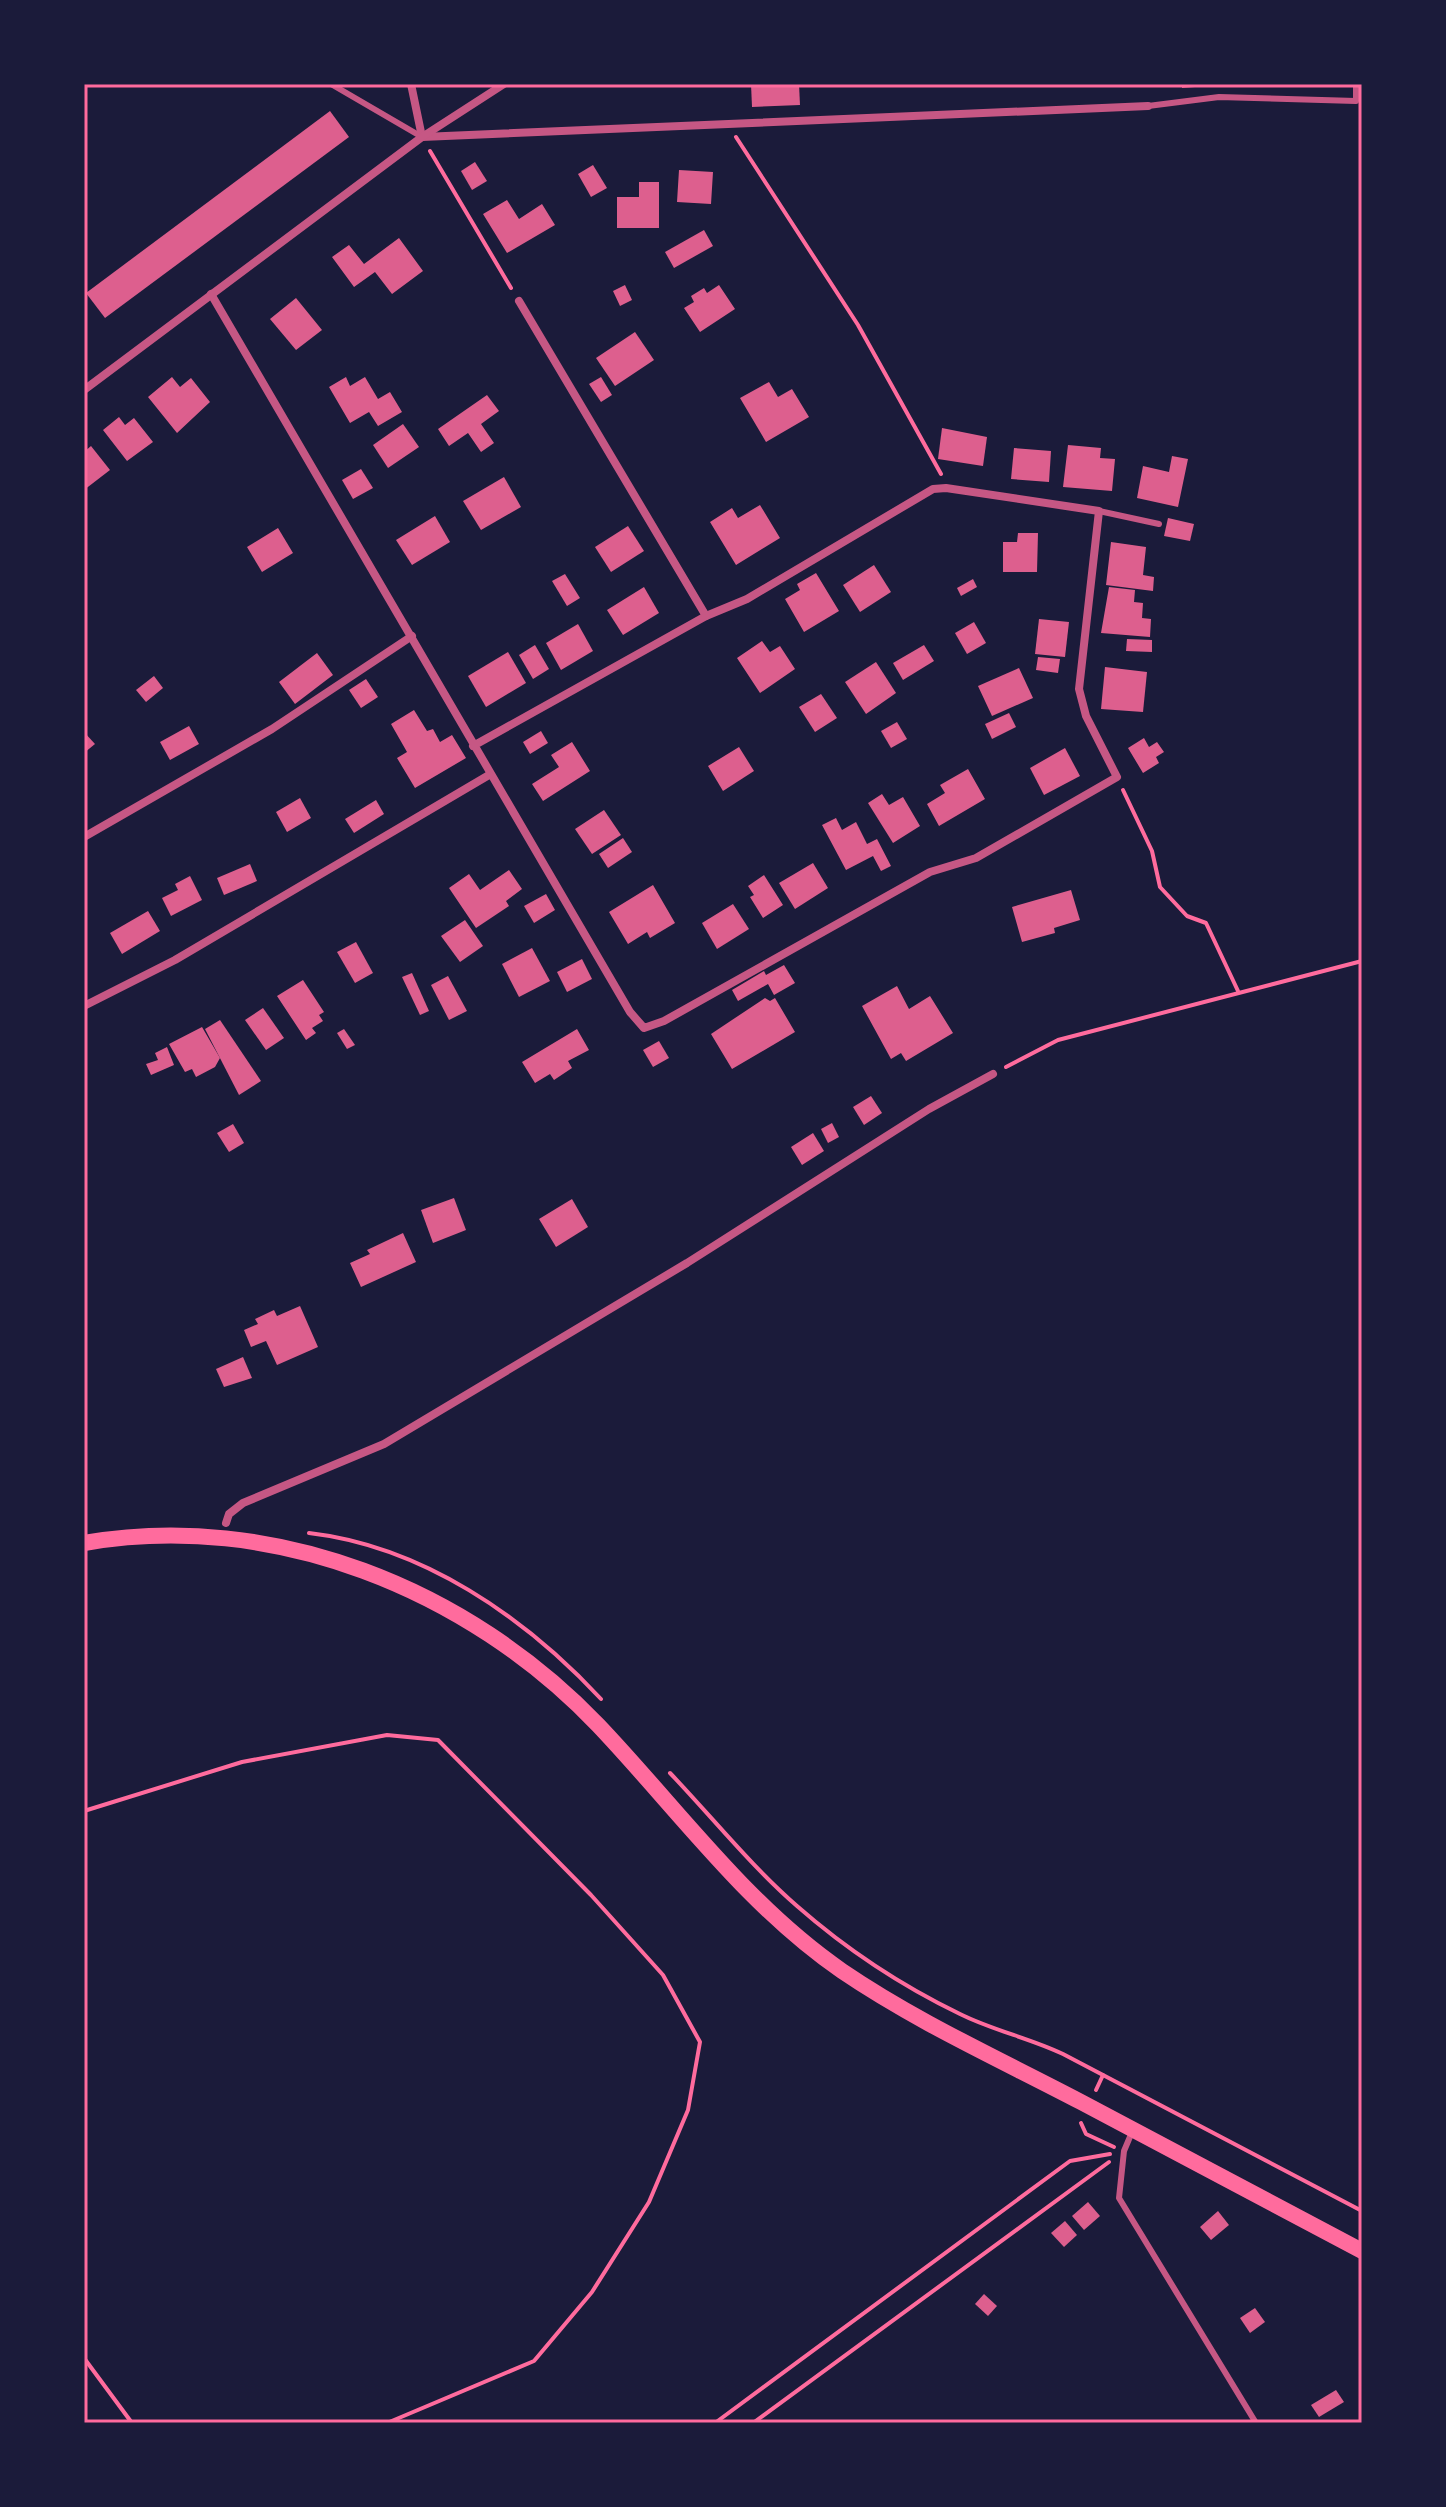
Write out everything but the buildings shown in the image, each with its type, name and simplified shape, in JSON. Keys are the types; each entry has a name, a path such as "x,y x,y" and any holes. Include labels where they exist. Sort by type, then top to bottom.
{"main road":[{"path":"84,1543 180,1536 258,1544 323,1557 374,1573 447,1608 508,1644 597,1723 753,1896 827,1959 923,2019 1362,2251"}],"street":[{"path":"411,84 422,137"},
{"path":"84,390 422,137 504,84"},
{"path":"422,137 1148,106"},
{"path":"211,294 412,636 489,775 635,1020 648,1028 930,872 976,858 1117,777 1086,716 1079,689 1099,511 946,488 921,495 747,599 706,616 473,746"},
{"path":"519,301 706,616"},
{"path":"84,837 272,729 412,636"},
{"path":"84,1006 175,960 489,775"},
{"path":"226,1523 229,1514 243,1503 384,1444 687,1263 929,1109 993,1074"}],"lane":[{"path":"331,84 422,137"},
{"path":"1148,106 1219,97 1356,101 1356,84"},
{"path":"1099,511 1159,524"},
{"path":"1134,2129 1124,2151 1119,2198 1256,2423"}],"path":[{"path":"728,123 858,325 916,425 946,488"},
{"path":"422,137 519,301"},
{"path":"1117,777 1152,851 1160,887 1187,916 1206,923 1238,992"},
{"path":"993,1074 1058,1040 1362,961"},
{"path":"296,1531 339,1536 370,1545 451,1581 524,1627 606,1705"},
{"path":"84,1811 242,1762 387,1735 438,1740 581,1884 663,1975 700,2042 688,2110 649,2202 592,2292 534,2361 387,2423"},
{"path":"668,1771 796,1905 853,1951 961,2015 1030,2038 1063,2054 1362,2211"},
{"path":"715,2423 1070,2161 1124,2151"},
{"path":"753,2423 1124,2151"},
{"path":"84,2358 132,2423"}]}
